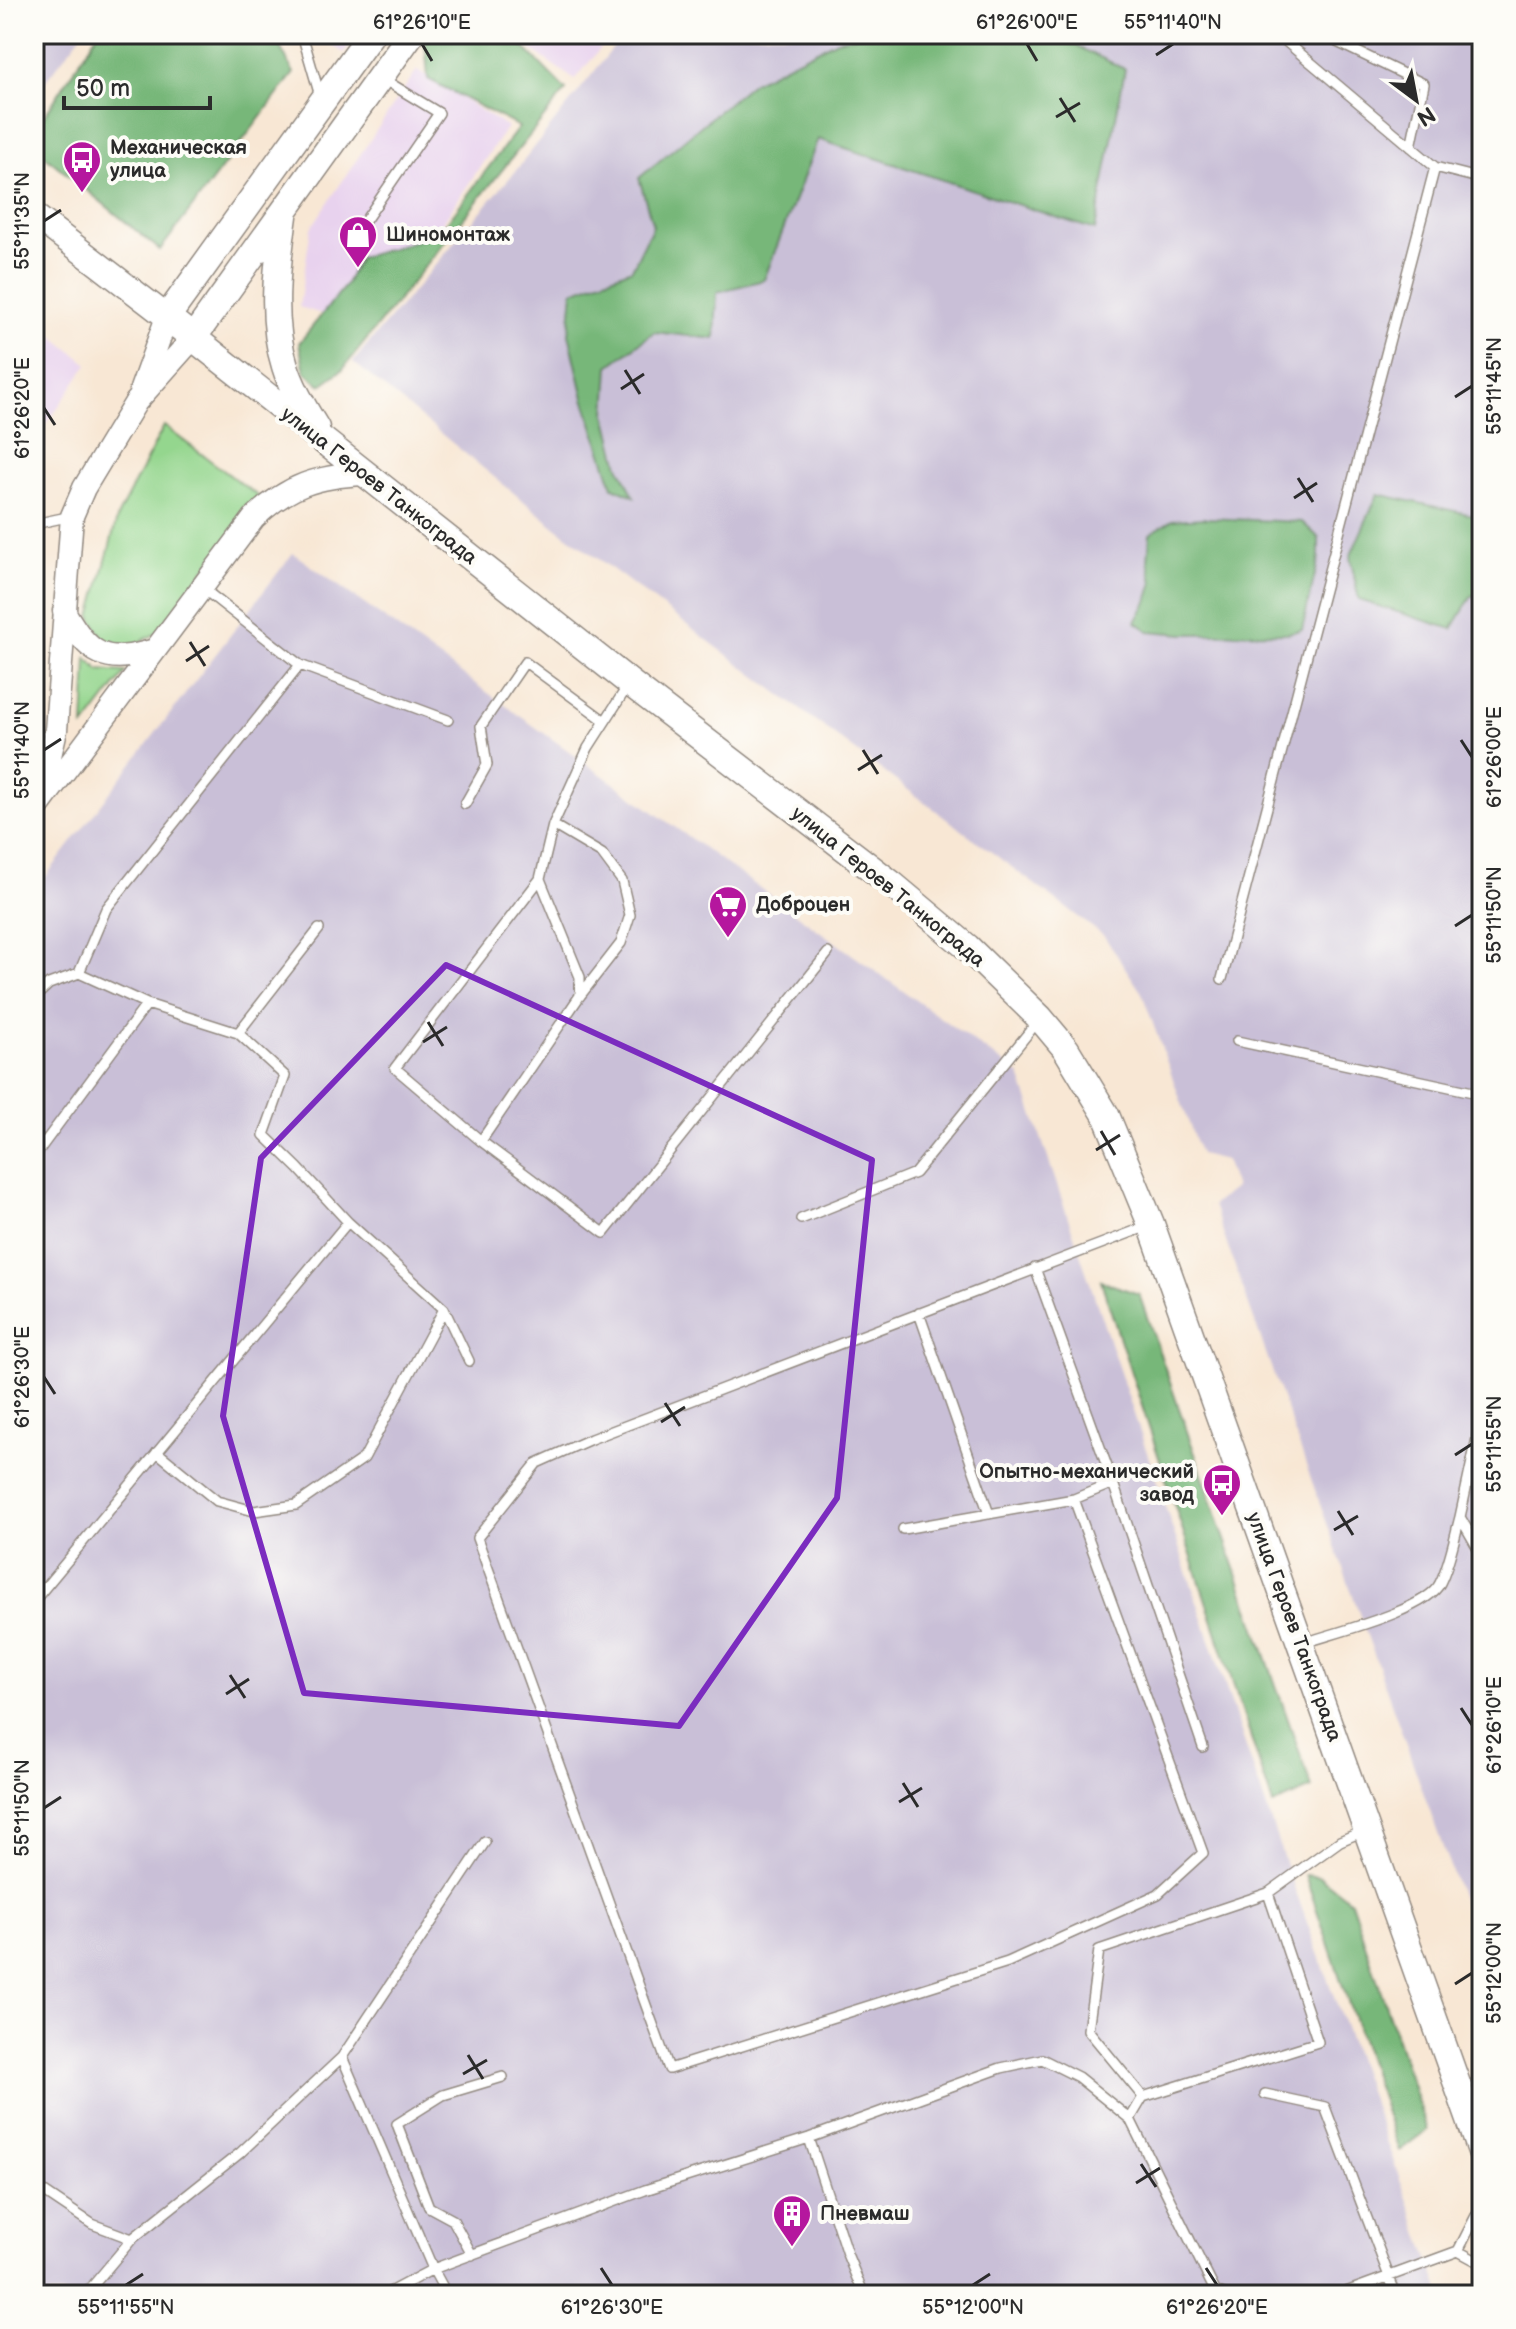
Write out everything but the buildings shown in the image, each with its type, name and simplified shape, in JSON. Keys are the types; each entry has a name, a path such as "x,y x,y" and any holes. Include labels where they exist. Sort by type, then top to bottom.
{"main road":[{"path":"167,317 371,34"},
{"path":"193,338 412,38"},
{"path":"285,210 277,297 278,337 285,367 299,399 326,445"},
{"name":"улица Героев Танкограда","path":"34,215 630,683 893,885 967,947 1040,1018 1066,1049 1106,1115 1151,1224 1482,2154"}],"street":[{"path":"136,402 167,317"},
{"path":"34,794 47,769 56,730 72,516 84,488 136,402 193,338"},
{"path":"34,812 254,518 271,502 298,487 329,476 364,474"},
{"path":"64,611 87,646 105,656 130,658 155,650"}],"lane":[{"path":"302,34 323,103"},
{"path":"1277,34 1435,167 1482,179"},
{"path":"1337,42 1424,84 1411,147"},
{"path":"356,234 439,113 381,77"},
{"path":"1222,979 1435,167"},
{"path":"34,524 72,516"},
{"path":"201,587 300,665 448,720"},
{"path":"465,804 487,765 481,726 525,662 605,721"},
{"path":"79,973 106,909 300,665"},
{"path":"630,683 588,748 553,825 540,879 395,1068 481,1141 604,1233 828,953"},
{"path":"481,1141 579,997 621,943 630,915 622,881 602,854 553,825"},
{"path":"540,879 580,977 579,997"},
{"path":"238,1033 319,929"},
{"path":"34,998 49,984 79,973 147,1004 238,1033 285,1076 264,1135 348,1222 444,1309 469,1361"},
{"path":"34,1157 147,1004"},
{"path":"801,1219 915,1173 1040,1018"},
{"path":"1237,1041 1482,1094"},
{"path":"34,1601 348,1222"},
{"path":"1074,1499 1203,1853 1158,1894 1008,1962 669,2069 477,1538 537,1463 591,1439 1151,1224"},
{"path":"1035,1268 1113,1483 1203,1747"},
{"path":"157,1452 217,1501 254,1511 296,1505 364,1458 444,1309"},
{"path":"919,1313 989,1514"},
{"path":"1301,1644 1409,1608 1439,1586 1460,1517 1482,1415"},
{"path":"903,1529 1074,1499 1113,1483"},
{"path":"1460,1517 1482,1555"},
{"path":"1143,2097 1088,2030 1099,1950 1268,1893 1340,1841 1367,1829"},
{"path":"85,2295 132,2239 240,2153 342,2057 485,1842"},
{"path":"1130,2119 1143,2097 1318,2042 1268,1893"},
{"path":"342,2057 447,2295"},
{"path":"384,2295 433,2269 645,2190 809,2138 1001,2068 1042,2059 1078,2077 1130,2119 1215,2291 1226,2295"},
{"path":"472,2255 453,2220 429,2207 397,2124 443,2095 503,2077"},
{"path":"1265,2094 1325,2107 1396,2295"},
{"path":"809,2138 847,2254 864,2295"},
{"path":"34,2185 92,2224 132,2239"},
{"path":"1338,2295 1458,2251 1482,2204"},
{"path":"1458,2251 1482,2264"}],"highlighted area":[{"path":"446,965 872,1160 837,1498 679,1726 304,1693 223,1416 261,1158"}],"shaded area":[{"path":"34,34 82,34 40,88 34,84"},
{"path":"315,34 356,34 344,53"},
{"path":"509,34 612,34 575,80"},
{"path":"624,34 1482,34 1482,1949 1479,1948 1213,1205 1235,1188 1225,1160 1200,1154 1142,993 1104,936 553,525 353,362 518,168"},
{"path":"417,70 507,127 413,266 335,318 299,307 311,228"},
{"path":"34,321 88,364 34,442"},
{"path":"293,553 1020,1075 1280,1848 1442,2295 34,2295 34,892"}],"green space":[{"path":"97,34 273,34 294,73 160,250 34,147 34,132"},
{"path":"439,34 504,34 516,39 566,90 343,369 321,385 305,372 299,343 345,286 359,258 438,234 519,127 428,79 425,40"},
{"path":"866,34 1051,34 1125,69 1095,230 818,139 764,280 717,292 715,339 654,332 609,366 606,414 619,466 634,496 613,487 584,398 569,334 573,291 632,269 653,226 639,178 753,82 837,40"},
{"path":"164,426 259,497 157,633 134,645 116,649 105,641 91,617 118,515"},
{"path":"1378,494 1482,517 1482,595 1472,596 1452,629 1359,600 1350,557"},
{"path":"1206,518 1302,522 1319,538 1319,557 1302,630 1287,633 1184,634 1149,631 1136,622 1153,582 1148,561 1150,534 1172,520"},
{"path":"87,658 99,670 126,672 84,727"},
{"path":"1101,1281 1139,1294 1312,1788 1273,1805"},
{"path":"1305,1875 1320,1877 1351,1901 1427,2130 1399,2151"}],"place":[{"name":"Механическая улица","path":"82,194"},
{"name":"Шиномонтаж","path":"358,269"},
{"name":"Доброцен","path":"728,939"},
{"name":"Опытно-механический завод","path":"1222,1517"},
{"name":"Пневмаш","path":"792,2248"}]}
